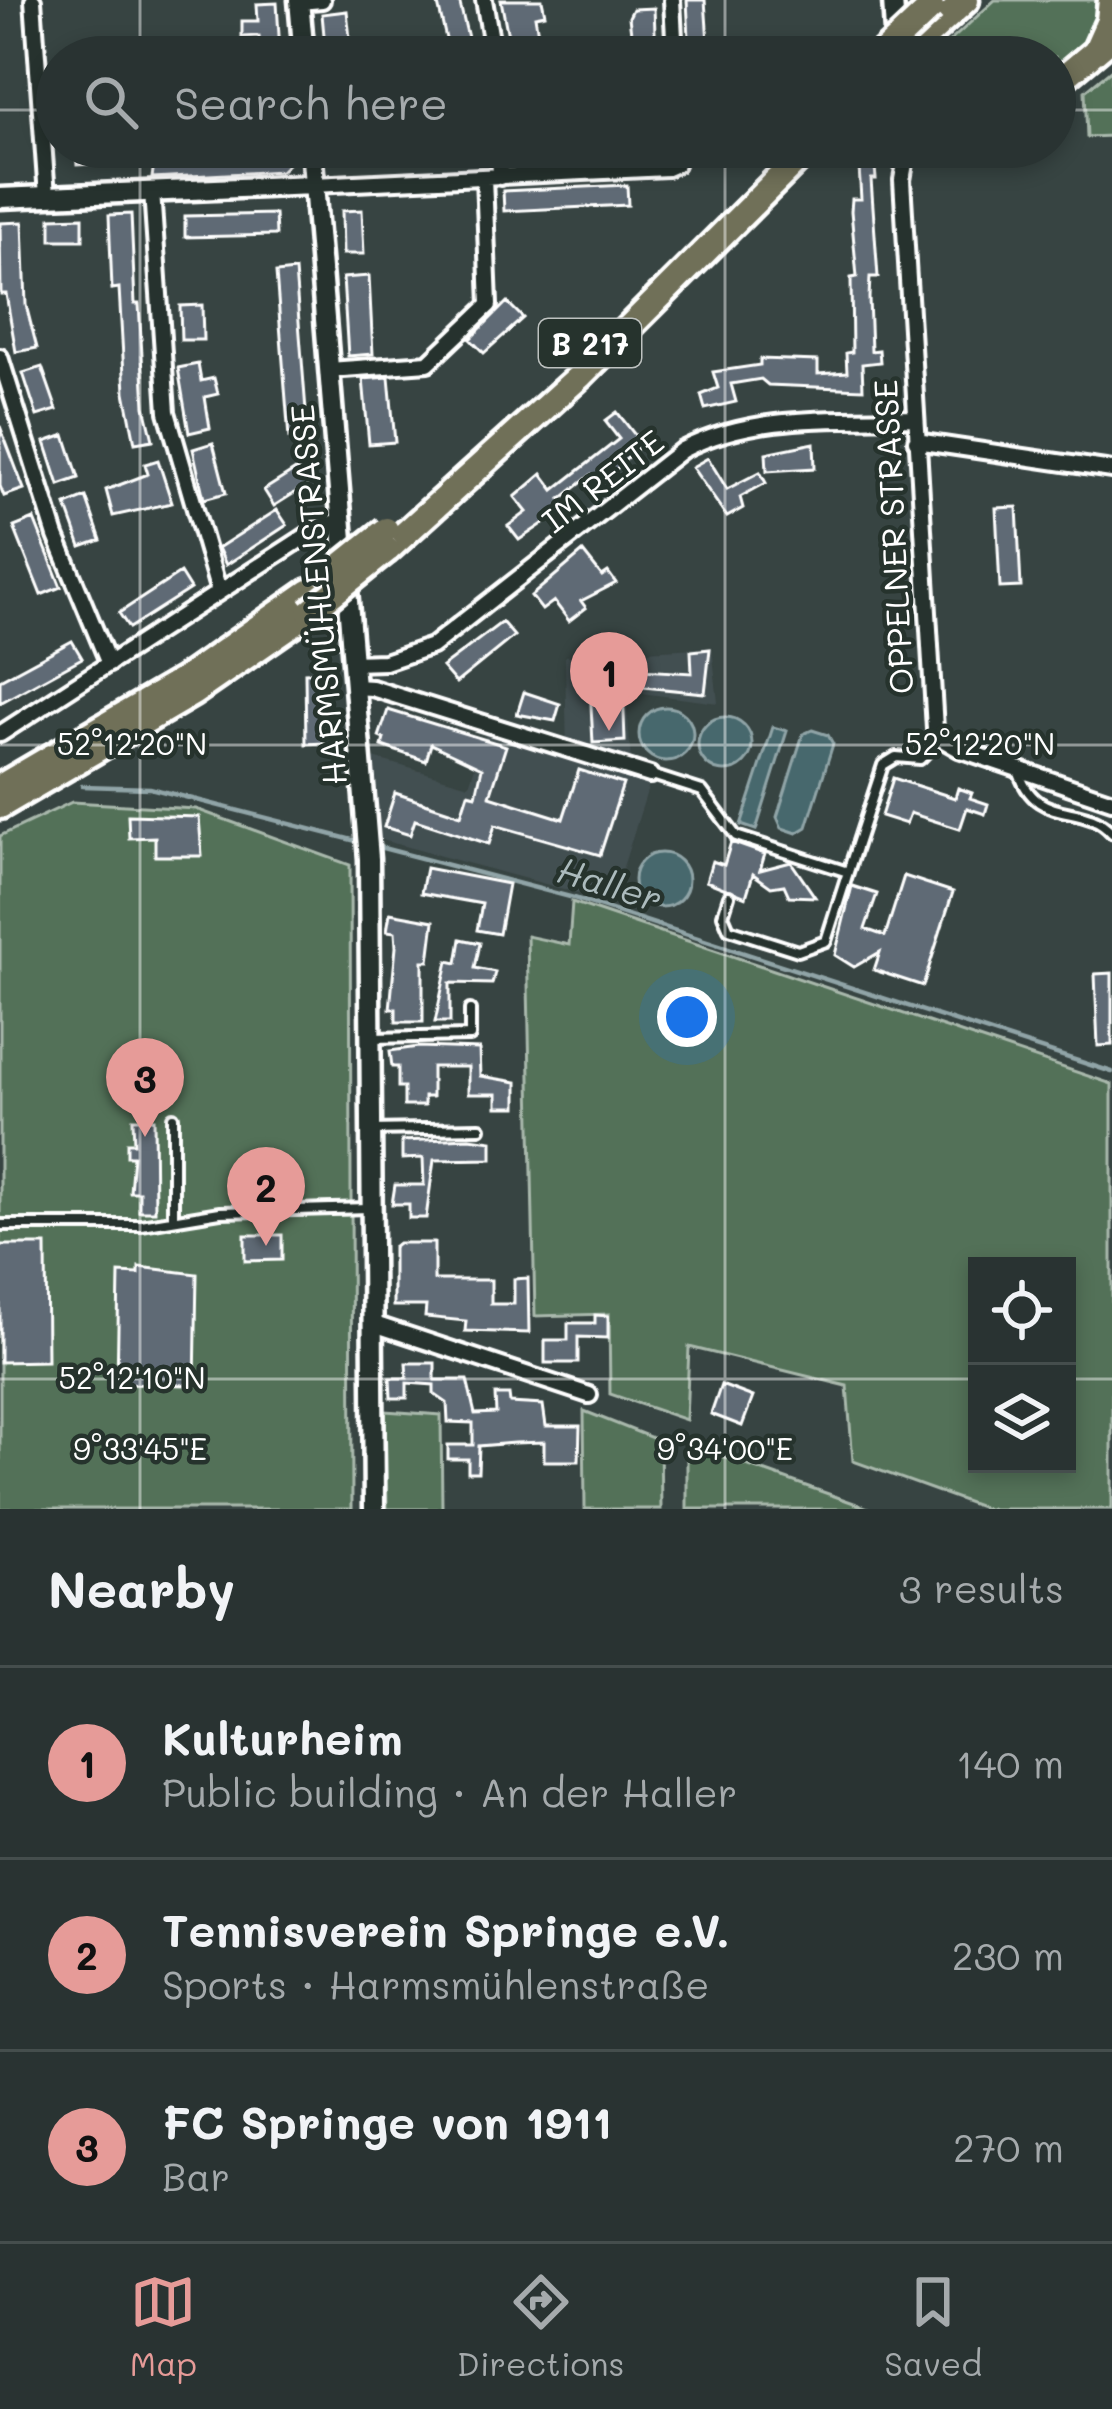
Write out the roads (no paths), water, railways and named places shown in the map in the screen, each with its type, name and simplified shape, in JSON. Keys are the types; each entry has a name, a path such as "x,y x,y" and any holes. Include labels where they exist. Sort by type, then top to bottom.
{"highway":[{"path":"906,36 936,12 966,0"},
{"path":"1091,57 1109,21 1111,0"},
{"path":"917,36 936,12"},
{"path":"1076,69 1112,37"},
{"name":"B 217","path":"387,540 766,168"},
{"name":"B 217","path":"0,806 193,694 387,540 581,375 789,168"},
{"name":"B 217","path":"0,787 310,602"}],"street":[{"path":"33,0 36,42"},
{"path":"302,36 299,1 322,0"},
{"path":"484,0 490,36"},
{"path":"672,0 674,36"},
{"path":"893,0 897,36"},
{"path":"45,168 47,196"},
{"name":"HARMSMÜHLENSTRASSE","path":"312,168 369,859 374,1509"},
{"path":"329,370 428,362 490,305 494,168"},
{"path":"0,198 619,168"},
{"name":"OPPELNER STRASSE","path":"904,168 933,717 940,739"},
{"path":"152,191 166,412 218,592"},
{"path":"0,356 56,536 109,664"},
{"name":"IM REITE","path":"352,663 385,662 432,646 682,450 710,436 774,422 915,418"},
{"path":"916,441 1112,470"},
{"path":"0,734 323,525 342,521"},
{"path":"354,687 372,688 650,775"},
{"path":"940,739 1112,801"},
{"path":"371,1323 589,1395"}],"lane":[{"path":"729,896 723,916 729,929 799,951 826,941 883,765 896,758 920,759 940,739"},
{"path":"1016,766 1030,798 1055,812 1101,821 1112,833"},
{"path":"650,775 702,791 736,836 848,872"},
{"path":"369,1038 470,1036 470,1010"},
{"path":"173,1117 173,1219"},
{"path":"370,1130 480,1128"},
{"path":"0,1225 141,1226 173,1219 371,1208"}],"water":[{"path":"666,707 685,715 693,734 685,753 666,761 647,753 639,734 647,715"},
{"path":"725,717 744,725 752,744 744,763 725,771 706,763 698,744 706,725"},
{"path":"773,727 787,731 756,830 741,825"},
{"path":"812,730 828,735 833,744 807,827 797,833 782,828 777,817 803,734"},
{"path":"661,853 680,861 688,880 680,899 661,907 642,899 634,880 642,861"}],"waterway":[{"name":"Haller","path":"82,786 150,788 364,843"},
{"name":"Haller","path":"375,846 574,898 1112,1072"}],"place":[{"name":"Kulturheim","path":"609,731"},
{"name":"FC Springe von 1911","path":"145,1137"},
{"name":"Tennisverein Springe e.V.","path":"266,1246"}]}
